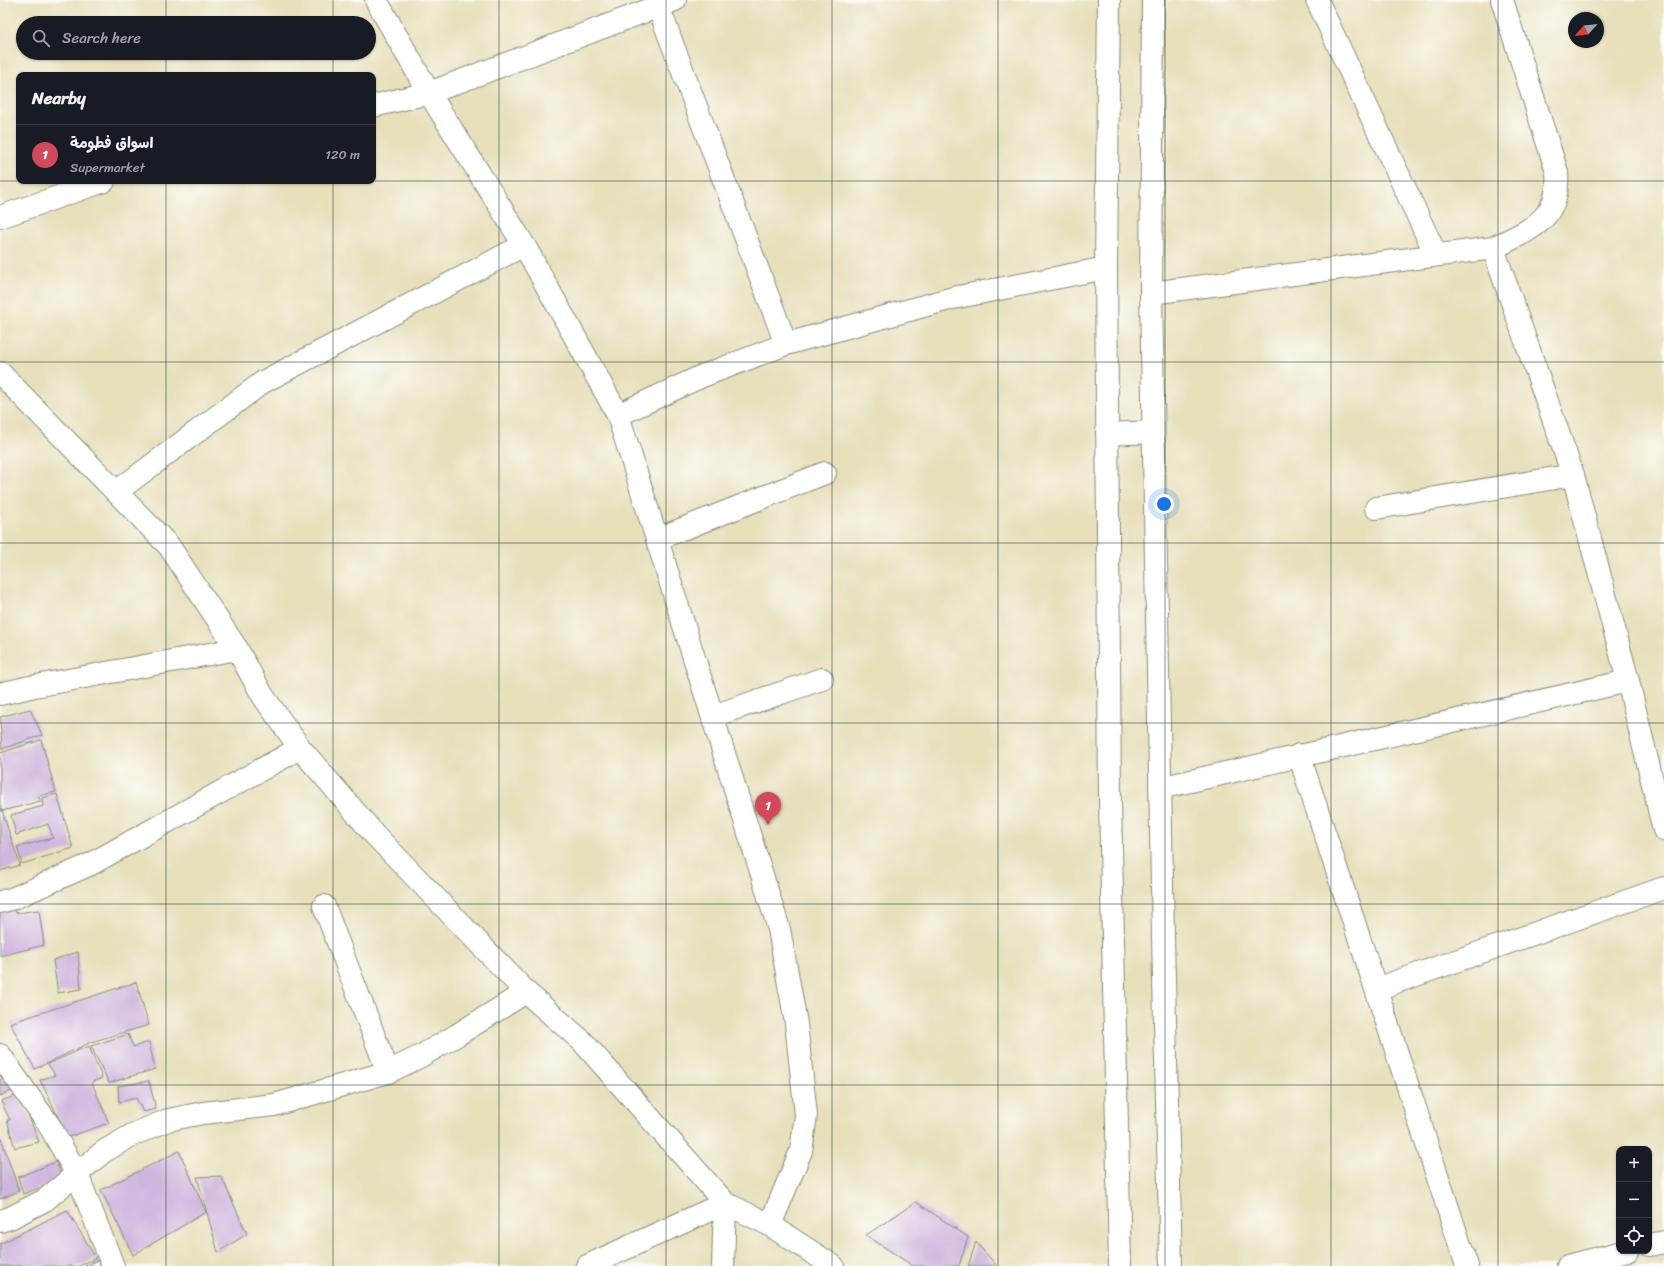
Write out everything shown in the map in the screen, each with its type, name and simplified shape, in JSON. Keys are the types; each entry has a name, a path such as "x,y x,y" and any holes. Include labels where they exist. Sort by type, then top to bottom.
{"street":[{"path":"376,0 429,93 524,245 618,415 713,716 778,930 797,1031 806,1114 801,1151 770,1226"},
{"path":"1109,0 1106,268 1110,799 1120,1266"},
{"path":"1153,0 1151,293 1171,1266"},
{"path":"1317,0 1436,255"},
{"path":"1151,293 1493,248 1539,223 1547,215 1557,194 1558,183 1556,167 1502,0"},
{"path":"376,105 429,93 667,3 786,344"},
{"path":"0,217 95,184"},
{"path":"116,492 263,382 524,245"},
{"path":"1493,248 1572,475 1628,681 1664,830"},
{"path":"618,415 700,377 786,344 953,298 1106,268"},
{"path":"0,374 169,546 237,649 263,696 300,748 375,835 526,992 582,1041 725,1203 770,1226 833,1266"},
{"path":"1107,434 1153,432"},
{"path":"657,539 825,473"},
{"path":"1376,508 1572,475"},
{"path":"0,694 30,687 237,649"},
{"path":"713,716 822,679"},
{"path":"1160,788 1628,681"},
{"path":"0,902 14,898 91,864 300,748"},
{"path":"1299,755 1467,1266"},
{"path":"1376,989 1664,888"},
{"path":"324,906 388,1072"},
{"path":"0,1221 10,1218 45,1200 103,1152 126,1138 168,1120 203,1113 274,1105 388,1072 451,1039 526,992"},
{"path":"0,1054 49,1125 77,1174 113,1266"},
{"path":"587,1266 725,1203"},
{"path":"723,1266 725,1203"},
{"path":"1652,1244 1664,1242"},
{"path":"1568,1266 1616,1254"}],"building":[{"path":"30,709 42,735 2,749 0,717"},
{"path":"41,740 56,792 38,796 41,801 2,811 0,804 0,753"},
{"path":"57,794 73,848 22,864 17,847 53,838 48,824 16,835 11,815 43,806 42,798"},
{"path":"0,811 2,811 20,865 0,871"},
{"path":"12,902 16,913 39,910 44,945 0,956 0,905"},
{"path":"78,952 81,989 58,993 53,960"},
{"path":"136,982 149,1025 91,1042 35,1069 10,1023"},
{"path":"128,1034 133,1047 149,1042 155,1069 109,1083 91,1046"},
{"path":"89,1046 102,1078 92,1082 91,1084 92,1083 109,1123 68,1137 40,1080 55,1075 48,1064"},
{"path":"9,1076 15,1089 0,1096 0,1080"},
{"path":"149,1081 156,1109 143,1112 136,1098 119,1102 118,1086"},
{"path":"20,1094 39,1142 15,1148 7,1120 10,1120 1,1101"},
{"path":"0,1135 19,1191 0,1199"},
{"path":"179,1151 206,1212 133,1255 101,1190"},
{"path":"56,1162 63,1179 23,1194 18,1177"},
{"path":"221,1176 247,1234 218,1252 197,1177"},
{"path":"916,1202 968,1237 959,1266 913,1266 866,1235"},
{"path":"67,1210 96,1258 79,1266 0,1266 0,1244"},
{"path":"976,1242 997,1266 968,1266"},
{"path":"99,1260 100,1266 85,1266"}],"place":[{"name":"اسواق فطومة","path":"768,825"}]}
